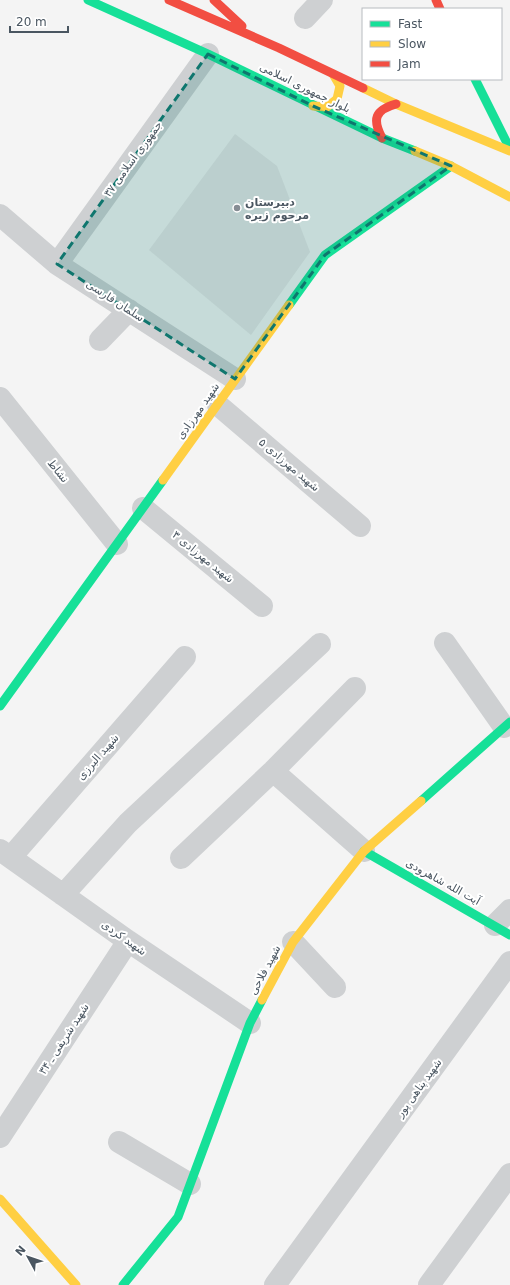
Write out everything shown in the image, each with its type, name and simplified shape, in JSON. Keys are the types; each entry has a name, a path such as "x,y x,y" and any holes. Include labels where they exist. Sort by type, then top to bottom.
{"street":[{"name":"بلوار جمهوری اسلامی","path":"88,0 208,54 382,138 451,166 510,197"},
{"path":"169,0 255,38 396,104 510,150"},
{"path":"214,0 255,38"},
{"path":"305,18 322,0"},
{"name":"جمهوری اسلامی ۳۷","path":"57,264 208,54"},
{"path":"314,106 327,107 338,99 340,86 333,74"},
{"path":"475,80 510,150"},
{"path":"382,138 376,128 376,116 384,106 396,104"},
{"name":"شهید مهرزادی","path":"0,706 325,255 451,166"},
{"name":"سلمان فارسی","path":"0,215 57,264 235,379"},
{"path":"100,340 129,310"},
{"name":"نشاط","path":"0,398 117,544"},
{"name":"شهید مهرزادی ۵","path":"218,405 360,526"},
{"name":"شهید مهرزادی ۳","path":"143,508 262,606"},
{"path":"445,643 507,725"},
{"path":"63,894 128,823 320,644"},
{"name":"شهید البرزی","path":"6,854 185,657"},
{"path":"181,858 273,771 355,688"},
{"name":"شهید فلاحی","path":"123,1285 178,1217 250,1023 294,942 364,851 507,725"},
{"path":"273,771 364,851"},
{"name":"آیت الله شاهرودی","path":"364,851 505,923"},
{"name":"شهید کردی","path":"6,854 128,940 250,1023"},
{"name":"شهید شریفی ـ ۳۴","path":"0,1137 128,940"},
{"path":"294,942 335,987"},
{"name":"شهید پناهی پور","path":"275,1285 329,1213 510,962"},
{"path":"119,1142 190,1184"},
{"path":"429,1285 510,1174"},
{"path":"0,1200 76,1285"}],"highlighted area":[{"path":"208,54 313,106 451,166 325,255 235,379 57,264"}],"shaded area":[{"name":"دبیرستان مرحوم زیره","path":"235,134 277,166 310,252 251,335 149,250"}],"traffic: fast":[{"path":"88,0 208,54 382,138 415,151"},
{"path":"476,80 510,149"},
{"path":"289,305 325,255 451,166"},
{"path":"0,706 163,480"},
{"path":"421,801 510,722"},
{"path":"364,851 510,935"},
{"path":"123,1285 178,1217 250,1023 262,1000"}],"traffic: slow":[{"path":"313,106 327,107 337,99 340,86 333,74"},
{"path":"363,88 396,104 510,151"},
{"path":"415,151 451,166 510,197"},
{"path":"163,480 289,305"},
{"path":"262,1000 293,942 364,851 421,801"},
{"path":"0,1199 76,1285"}],"traffic: jam":[{"path":"169,0 279,48 363,88"},
{"path":"214,0 242,26"},
{"path":"436,0 440,8"},
{"path":"382,138 377,126 377,116 384,109 396,104"}],"place":[{"name":"دبیرستان مرحوم زیره","path":"237,208"}]}
